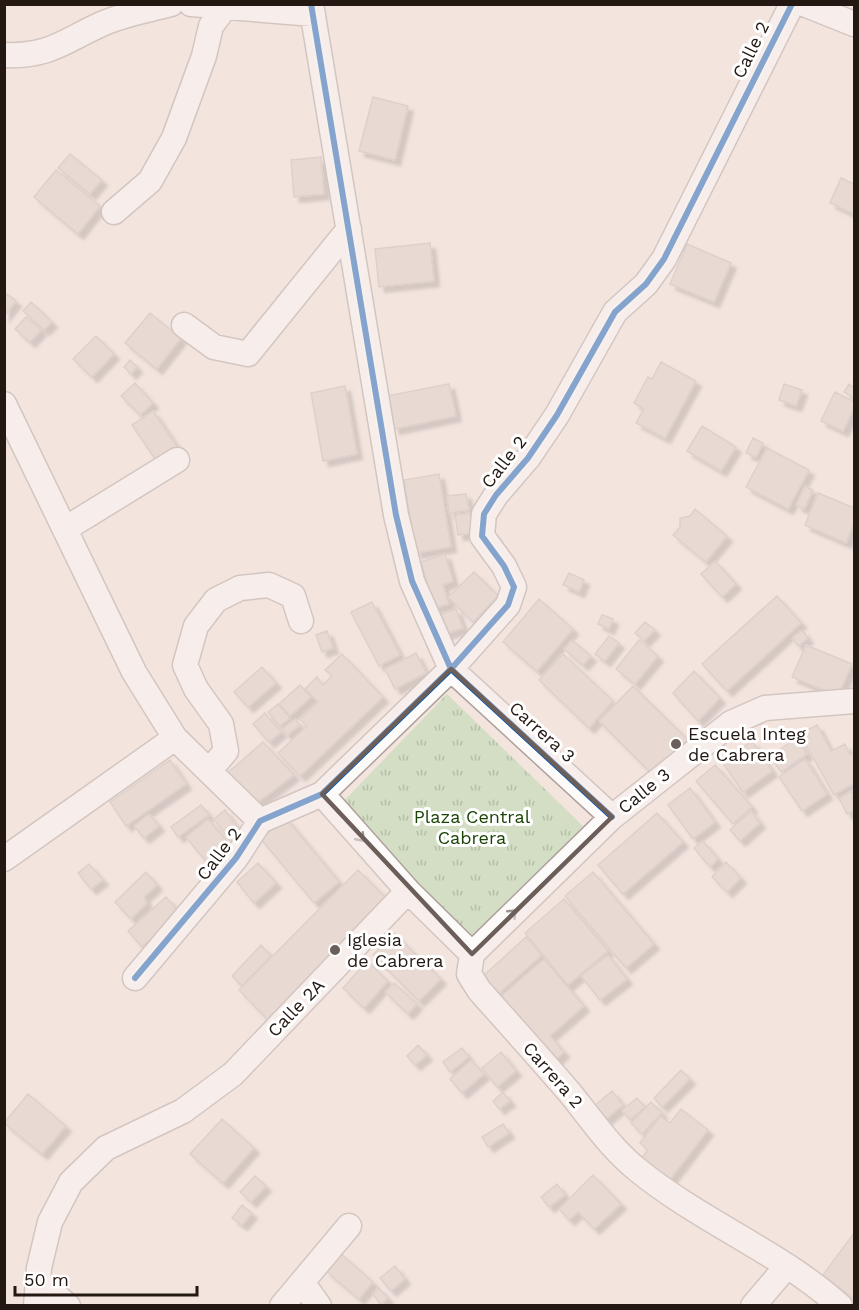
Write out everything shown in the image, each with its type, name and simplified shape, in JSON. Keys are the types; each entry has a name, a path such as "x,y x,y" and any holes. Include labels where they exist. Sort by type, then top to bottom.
{"street":[{"path":"4,55 25,56 65,45 104,23 171,4"},
{"path":"191,4 312,9 399,526 412,581 451,669"},
{"path":"802,5 855,24"},
{"name":"Calle 2","path":"135,978 236,858 260,821 322,794 451,669 508,605 514,587 504,566 482,536 484,514 496,495 528,458 557,415 615,312 646,284 664,259 802,5"},
{"path":"114,212 150,181 174,138 204,56 211,26 226,6"},
{"path":"184,325 214,347 248,354 349,229"},
{"path":"4,404 41,475 134,672 175,738 260,821"},
{"path":"65,529 177,460"},
{"path":"209,771 226,751 221,724 196,688 185,665 196,626 216,600 240,588 269,585 293,596 301,621"},
{"name":"Carrera 3","path":"451,669 612,816"},
{"name":"Calle 3","path":"472,954 612,816 731,723 765,708 853,696"},
{"path":"4,859 175,738"},
{"path":"322,794 408,891 472,954"},
{"name":"Calle 2A","path":"36,1305 50,1222 71,1182 106,1148 183,1111 233,1074 408,891"},
{"name":"Carrera 2","path":"472,954 469,974 479,990 570,1093 615,1150 639,1171 704,1218 808,1279 840,1305"},
{"path":"282,1305 350,1226"},
{"path":"753,1305 787,1266"},
{"path":"39,1281 68,1305"},
{"path":"302,1282 319,1305"}],"highlighted area":[{"path":"451,669 612,817 472,954 322,794"}],"green space":[{"name":"Plaza Central Cabrera","path":"447,694 583,826 472,940 339,806"}],"building":[{"path":"373,97 408,106 395,160 359,151"},
{"path":"70,154 102,180 90,194 58,168"},
{"path":"321,157 324,194 294,197 291,160"},
{"path":"56,170 100,206 78,234 34,197"},
{"path":"841,178 854,184 854,214 830,203"},
{"path":"430,243 434,281 379,287 375,249"},
{"path":"687,244 731,263 714,302 670,284"},
{"path":"4,292 16,301 4,316"},
{"path":"31,302 52,322 44,330 23,311"},
{"path":"150,313 181,338 157,369 125,343"},
{"path":"26,317 41,330 30,342 15,329"},
{"path":"96,336 114,354 92,377 73,359"},
{"path":"130,360 137,367 131,374 124,367"},
{"path":"661,362 696,381 665,438 636,423 644,409 634,403 648,377 652,379"},
{"path":"135,383 153,403 140,415 121,396"},
{"path":"449,384 456,416 394,429 387,396"},
{"path":"784,384 802,390 796,406 779,400"},
{"path":"849,384 854,388 854,398 844,392"},
{"path":"345,386 357,454 323,461 311,393"},
{"path":"835,392 854,402 854,408 843,431 821,421"},
{"path":"153,411 180,451 159,465 132,425"},
{"path":"702,426 736,447 721,471 687,451"},
{"path":"753,438 763,443 756,457 746,453"},
{"path":"767,448 809,470 788,509 746,487"},
{"path":"439,474 451,547 416,553 404,480"},
{"path":"805,486 813,490 804,509 796,505"},
{"path":"818,493 854,508 854,523 846,543 805,525"},
{"path":"466,494 469,510 449,513 447,496"},
{"path":"695,509 727,536 706,562 673,535 680,527 680,518 690,516"},
{"path":"470,513 474,533 458,535 455,515"},
{"path":"445,554 453,581 443,585 449,604 434,608 421,562"},
{"path":"715,561 736,584 722,597 701,574"},
{"path":"474,572 498,596 473,622 448,597"},
{"path":"569,573 584,580 579,592 563,585"},
{"path":"777,596 801,623 727,691 702,664"},
{"path":"539,599 573,629 537,671 503,642"},
{"path":"372,602 400,655 379,666 351,612"},
{"path":"456,609 463,628 443,635 436,616"},
{"path":"602,615 613,619 609,629 598,624"},
{"path":"645,622 655,630 644,641 635,633"},
{"path":"802,630 808,638 798,646 792,638"},
{"path":"327,631 333,648 322,652 316,635"},
{"path":"609,636 619,643 605,661 595,654"},
{"path":"572,640 591,656 583,665 564,649"},
{"path":"639,640 658,656 635,684 616,669"},
{"path":"806,645 852,664 838,696 792,677"},
{"path":"416,653 426,673 395,689 385,669"},
{"path":"342,654 383,697 300,776 278,753 307,726 300,719 318,702 305,689 317,677 323,685 332,676 325,670"},
{"path":"563,654 613,701 589,728 539,680"},
{"path":"262,667 276,683 248,707 234,692"},
{"path":"694,671 720,698 698,721 673,693"},
{"path":"300,685 311,697 290,716 279,704"},
{"path":"633,686 688,740 653,775 599,721"},
{"path":"278,704 290,718 280,726 268,712"},
{"path":"265,713 281,732 269,742 253,724"},
{"path":"295,719 300,725 287,735 282,729"},
{"path":"817,725 831,751 845,744 850,755 854,753 854,783 834,795 800,734"},
{"path":"797,738 807,754 781,772 770,756"},
{"path":"752,741 772,771 743,792 722,762"},
{"path":"263,742 294,775 258,802 224,776"},
{"path":"805,759 827,794 802,811 779,777"},
{"path":"170,760 186,784 126,826 110,802"},
{"path":"715,765 752,807 733,824 696,781"},
{"path":"690,788 715,822 693,839 668,805"},
{"path":"852,791 854,810 847,814 839,798"},
{"path":"201,805 209,815 178,837 171,827"},
{"path":"225,810 243,835 232,844 214,819"},
{"path":"751,811 760,823 740,841 730,830"},
{"path":"657,813 683,842 623,894 598,865"},
{"path":"149,814 159,826 144,838 134,826"},
{"path":"286,818 339,882 314,903 261,839"},
{"path":"208,819 230,845 208,864 186,837"},
{"path":"703,841 718,859 710,867 694,848"},
{"path":"726,862 741,878 727,892 712,877"},
{"path":"258,863 276,883 254,903 237,882"},
{"path":"89,864 103,880 91,889 78,873"},
{"path":"358,870 391,903 271,1023 239,990"},
{"path":"146,872 157,885 144,897 147,903 131,919 115,902"},
{"path":"593,872 654,944 626,968 565,896"},
{"path":"166,897 180,913 142,947 128,931"},
{"path":"564,899 608,951 568,985 525,933"},
{"path":"394,933 441,979 419,1001 373,955"},
{"path":"526,937 542,955 497,995 481,978"},
{"path":"261,945 271,956 242,986 232,976"},
{"path":"608,955 627,979 600,1000 581,976"},
{"path":"544,959 584,1006 550,1036 564,1052 554,1062 499,998"},
{"path":"367,961 388,981 364,1008 343,988"},
{"path":"394,983 417,1004 408,1014 385,992"},
{"path":"418,1045 427,1055 415,1065 407,1056"},
{"path":"462,1048 469,1057 450,1072 443,1062"},
{"path":"501,1052 516,1071 497,1087 482,1068"},
{"path":"471,1060 484,1074 462,1093 450,1079"},
{"path":"681,1070 690,1079 662,1107 654,1098"},
{"path":"612,1091 623,1105 605,1120 594,1106"},
{"path":"503,1092 510,1101 499,1109 493,1101"},
{"path":"28,1094 66,1126 42,1154 4,1123"},
{"path":"637,1098 645,1107 630,1120 622,1110"},
{"path":"651,1102 662,1113 642,1134 631,1123"},
{"path":"681,1109 708,1130 669,1181 641,1159 648,1150 640,1143 660,1116 670,1123"},
{"path":"222,1119 254,1148 223,1183 190,1154"},
{"path":"503,1124 509,1133 488,1147 482,1137"},
{"path":"593,1175 621,1204 594,1229 578,1212 569,1220 559,1209"},
{"path":"255,1176 266,1186 251,1202 240,1192"},
{"path":"557,1184 565,1195 549,1207 541,1197"},
{"path":"242,1205 252,1213 242,1225 232,1218"},
{"path":"854,1233 854,1299 823,1275"},
{"path":"340,1253 373,1282 359,1299 325,1270"},
{"path":"395,1266 405,1279 391,1291 380,1278"},
{"path":"379,1288 388,1298 381,1305 373,1294"}],"cycle path":[{"path":"311,4 396,515 412,581 451,669 612,817"},
{"path":"135,978 236,858 260,821 322,794 451,669 508,605 514,587 504,566 482,536 484,514 496,495 528,458 557,415 615,312 646,284 664,259 792,4"}],"place":[{"name":"Escuela Integ de Cabrera","path":"676,744"},
{"name":"Iglesia de Cabrera","path":"335,950"}]}
